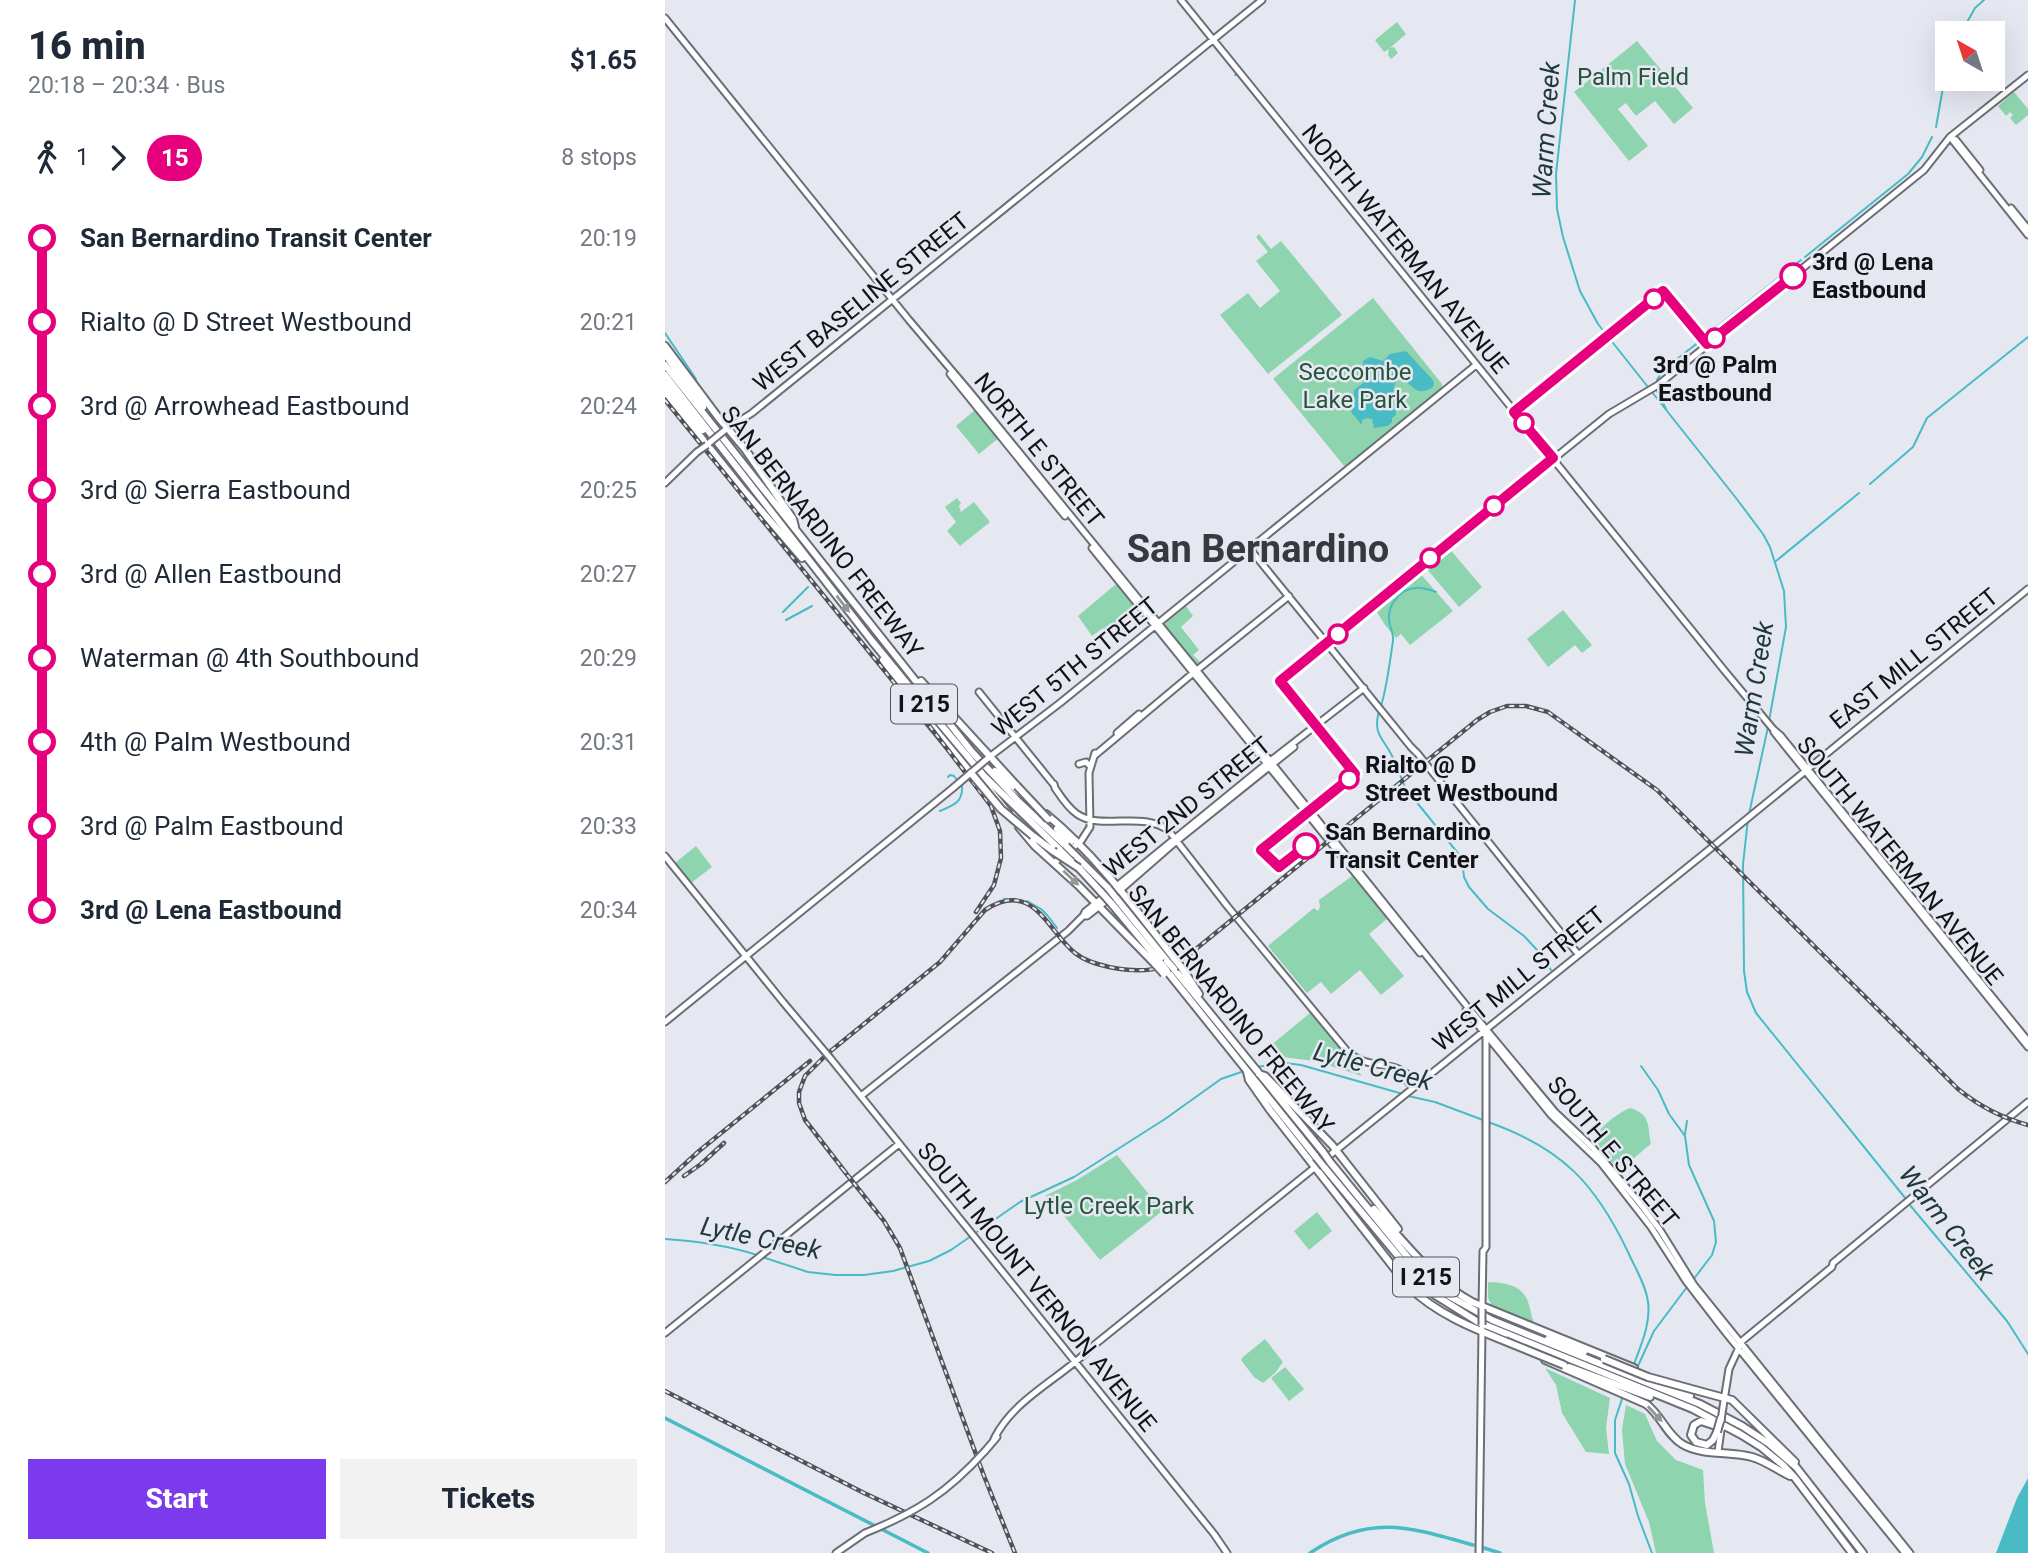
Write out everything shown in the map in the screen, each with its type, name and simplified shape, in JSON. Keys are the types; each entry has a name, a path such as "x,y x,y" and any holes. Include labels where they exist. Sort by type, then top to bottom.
{"highway":[{"path":"665,340 677,361"},
{"path":"665,346 726,429 758,467 793,519 796,529"},
{"path":"665,354 706,411 714,427"},
{"name":"SAN BERNARDINO FREEWAY","path":"665,365 950,724 1059,849 1076,851 1105,891"},
{"name":"SAN BERNARDINO FREEWAY","path":"665,375 973,770 1105,891 1146,934 1150,945"},
{"path":"665,384 737,468"},
{"path":"665,392 750,497 802,558 815,568"},
{"path":"871,640 877,653 950,748 973,770 1024,834 1135,944 1150,945 1164,961 1182,968 1201,995 1204,1005"},
{"path":"885,641 1076,851 1119,888 1150,945 1164,961 1168,971"},
{"path":"950,724 998,774 1050,817 1076,851"},
{"path":"973,770 1001,809 1033,836 1059,849"},
{"name":"SAN BERNARDINO FREEWAY","path":"1164,961 1178,985 1324,1167 1413,1275 1435,1295 1464,1314 1498,1331 1617,1382 1700,1404 1742,1426 1768,1443 1796,1467 1863,1553"},
{"name":"SAN BERNARDINO FREEWAY","path":"1168,971 1204,1005 1250,1072 1323,1152 1410,1260 1439,1289 1480,1315 1526,1334 1617,1382"},
{"path":"1250,1072 1265,1076 1308,1119 1434,1274"},
{"path":"1250,1072 1270,1110 1400,1277 1421,1297 1450,1317 1505,1342 1716,1419 1769,1453 1795,1478 1853,1553"},
{"path":"1358,1195 1366,1200 1434,1274 1456,1293 1482,1307 1641,1371 1700,1404"},
{"path":"1355,1204 1394,1266 1421,1297"},
{"path":"1498,1331 1509,1340 1562,1369 1617,1382"},
{"path":"1526,1334 1545,1338 1648,1377 1730,1398 1791,1457 1796,1467"},
{"path":"1633,1388 1683,1445 1697,1450 1758,1459 1795,1478"},
{"path":"1721,1418 1719,1432 1713,1440 1707,1445 1696,1442 1691,1435 1694,1425 1701,1421 1710,1423 1734,1434 1740,1434"}],"main road":[{"name":"NORTH WATERMAN AVENUE","path":"1181,0 1628,552"},
{"name":"WEST BASELINE STREET","path":"665,483 726,429 752,413 1262,0"},
{"name":"NORTH E STREET","path":"665,18 939,356 957,382 1308,811"},
{"path":"1326,643 1553,458 1612,412 1650,391 1924,170 1950,137 2028,75"},
{"path":"1950,137 1956,140 2028,235"},
{"path":"2015,216 2028,229"},
{"name":"WEST 5TH STREET","path":"665,1022 1476,365"},
{"path":"1250,548 1578,954"},
{"name":"SOUTH WATERMAN AVENUE","path":"1628,552 1793,752 2028,1047"},
{"name":"EAST MILL STREET","path":"1672,877 2028,590"},
{"path":"1054,863 1076,851 1088,830 1090,766 1094,756 1289,596"},
{"name":"WEST 2ND STREET","path":"1119,888 1145,863 1364,688"},
{"path":"979,692 1075,808 1090,817 1158,824 1169,831 1350,1054 1364,1062 1401,1069 1414,1081 1415,1086"},
{"name":"WEST 2ND STREET","path":"1270,764 1289,752 1317,726"},
{"name":"SOUTH WATERMAN AVENUE","path":"1773,729 1776,737 2028,1041"},
{"path":"1776,737 1793,752"},
{"path":"1289,752 1301,738"},
{"path":"1079,764 1086,762 1090,766"},
{"name":"SOUTH E STREET","path":"1308,811 1485,1032 1555,1112 1599,1155 1648,1213 1692,1286 1908,1553"},
{"name":"WEST 2ND STREET","path":"861,1096 1069,928 1085,912 1139,873 1176,840"},
{"name":"SOUTH MOUNT VERNON AVENUE","path":"665,856 1204,1522 1221,1544 1224,1553"},
{"path":"1139,873 1145,863"},
{"name":"WEST MILL STREET","path":"836,1553 865,1533 907,1515 935,1498 985,1451 1018,1408 1398,1099 1485,1032 1672,877"},
{"path":"1894,882 1907,892"},
{"path":"1480,1550 1485,1032"},
{"path":"1721,1418 1729,1369 1740,1346 1834,1262 2028,1105"},
{"path":"665,1333 899,1144"},
{"path":"1472,1396 1478,1395 1481,1385"},
{"path":"1718,1452 1719,1432"},
{"path":"1221,1544 1224,1553"}],"green space":[{"path":"1397,22 1406,34 1390,48 1394,47 1398,53 1391,59 1388,55 1389,49 1384,52 1375,40"},
{"name":"Palm Field","path":"1637,41 1693,108 1674,124 1655,101 1636,116 1626,103 1618,109 1648,146 1629,161 1574,92"},
{"path":"2014,92 2028,109 2028,115 2016,125 2010,118 2013,115 2010,112 2006,116 1998,106"},
{"path":"1259,234 1271,249 1281,241 1342,315 1268,374 1220,315 1248,293 1260,308 1280,291 1256,261 1268,252 1256,237"},
{"name":"Seccombe Lake Park","path":"1373,298 1442,384 1442,389 1345,467 1274,378"},
{"path":"976,409 1000,437 979,454 956,426"},
{"path":"957,498 961,503 961,512 974,502 990,522 960,546 947,531 956,522 945,507"},
{"path":"1448,547 1482,587 1459,607 1425,565"},
{"path":"1418,571 1453,611 1410,645 1401,634 1396,638 1375,609"},
{"path":"1119,584 1138,609 1107,633 1103,628 1092,636 1078,616"},
{"path":"1186,606 1193,616 1181,627 1199,650 1193,655 1200,662 1196,665 1163,625"},
{"path":"1563,610 1592,645 1582,653 1575,645 1548,667 1527,639"},
{"path":"696,846 712,867 691,883 675,863"},
{"path":"1352,876 1387,919 1369,934 1404,976 1381,995 1360,970 1331,994 1321,982 1307,993 1268,946 1314,908 1318,911 1319,900"},
{"path":"1310,1013 1362,1076 1315,1061 1282,1057 1270,1046"},
{"path":"1630,1108 1645,1118 1651,1144 1629,1162 1618,1166 1606,1156 1595,1137 1610,1120"},
{"name":"Lytle Creek Park","path":"1117,1155 1161,1212 1100,1260 1045,1196"},
{"path":"1317,1212 1332,1231 1309,1250 1294,1231"},
{"path":"1488,1282 1506,1284 1521,1291 1528,1302 1535,1325 1492,1306 1488,1298"},
{"path":"1265,1339 1283,1362 1263,1383 1254,1377 1241,1360"},
{"path":"1285,1367 1304,1389 1289,1401 1271,1378"},
{"path":"1545,1368 1610,1398 1606,1428 1609,1454 1586,1452 1562,1413 1556,1385"},
{"path":"1626,1405 1645,1414 1657,1441 1676,1460 1703,1470 1705,1503 1714,1553 1656,1553 1649,1522 1625,1464 1622,1430"}],"water":[{"path":"1406,351 1432,379 1433,387 1419,391 1400,378 1394,390 1396,415 1392,422 1388,426 1374,428 1372,419 1367,418 1362,420 1362,425 1351,412 1354,406 1354,390 1371,377 1363,361 1370,357 1383,361 1390,354"},
{"path":"2028,1478 2028,1553 1996,1553 2017,1498"}],"waterway":[{"name":"Warm Creek","path":"1575,0 1556,174 1557,209 1563,237 1580,291 1598,324 1736,498 1770,547 1784,591 1786,627 1769,721"},
{"path":"1968,21 1975,8 1984,0"},
{"path":"1936,127 1942,91"},
{"path":"1805,257 1908,174 1922,157 1932,137"},
{"path":"1704,337 1801,260"},
{"path":"665,333 696,379"},
{"path":"1870,484 1913,447 1927,418 2028,337"},
{"path":"1657,380 1663,370 1700,341"},
{"name":"Warm Creek","path":"1657,391 1666,409"},
{"path":"1776,561 1859,493"},
{"path":"783,612 808,587"},
{"path":"1381,706 1393,641 1389,619 1393,603 1404,591 1410,589 1420,588 1436,592"},
{"path":"786,620 812,606"},
{"path":"1379,711 1378,732 1406,789 1457,852 1462,860 1464,877 1469,887 1488,909 1524,936 1551,970"},
{"name":"Warm Creek","path":"1749,814 1768,727"},
{"path":"940,811 953,805 961,796 962,786 954,776 948,777"},
{"name":"Warm Creek","path":"1748,819 1743,864 1744,971 1747,992 1756,1013 1906,1199"},
{"path":"1004,899 1016,899"},
{"path":"1027,901 1047,915"},
{"path":"1048,916 1057,928"},
{"name":"Lytle Creek","path":"1256,1067 1285,1063 1301,1065 1403,1094"},
{"path":"1641,1066 1685,1136 1689,1165 1714,1221 1716,1242 1712,1255 1693,1280"},
{"name":"Lytle Creek","path":"762,1257 808,1272 835,1275 893,1271 929,1261 951,1250 1020,1202 1074,1177 1165,1119 1221,1079 1244,1071"},
{"name":"Lytle Creek","path":"1408,1096 1435,1102 1483,1120"},
{"path":"1685,1134 1687,1121"},
{"name":"Lytle Creek","path":"1488,1122 1514,1132 1556,1156 1589,1187 1603,1206 1643,1283 1647,1296 1647,1326 1634,1364"},
{"name":"Warm Creek","path":"1909,1204 2007,1321 2028,1354"},
{"name":"Lytle Creek","path":"665,1239 711,1244 757,1255"},
{"path":"1637,1368 1654,1331 1687,1287"},
{"name":"Lytle Creek","path":"1623,1396 1615,1420 1615,1453 1629,1484 1652,1553"},
{"name":"Lytle Creek","path":"665,1418 928,1553"},
{"name":"Lytle Creek","path":"1310,1553 1351,1532 1390,1527 1429,1533 1473,1545"},
{"name":"Lytle Creek","path":"1484,1548 1500,1553"}],"railway":[{"path":"665,400 991,806 1000,831 1001,858 994,885 976,912"},
{"path":"846,1173 805,1120 799,1103 799,1092 805,1076 827,1054 940,962 985,910 1001,902 1015,900 1027,904 1037,911 1075,953 1100,965 1142,970 1172,964 1191,953 1477,720 1507,706 1526,706 1548,712 1657,790 1958,1089 1991,1111 2028,1125"},
{"path":"665,1182 810,1061"},
{"path":"684,1176 724,1143"},
{"path":"841,1167 884,1221 900,1248 1015,1553"},
{"path":"665,1391 864,1493 992,1553"}],"bus line":[{"name":"15","path":"1306,846 1279,867 1261,850 1355,774 1280,681 1553,458 1514,412 1663,291 1707,344 1793,276"}],"place":[{"name":"3rd @ Lena Eastbound","path":"1793,276"},
{"name":"3rd @ Palm Eastbound","path":"1715,338"},
{"name":"Rialto @ D Street Westbound","path":"1349,779"},
{"name":"San Bernardino Transit Center","path":"1306,846"}],"district":[{"name":"San Bernardino","path":"1258,549"}]}
